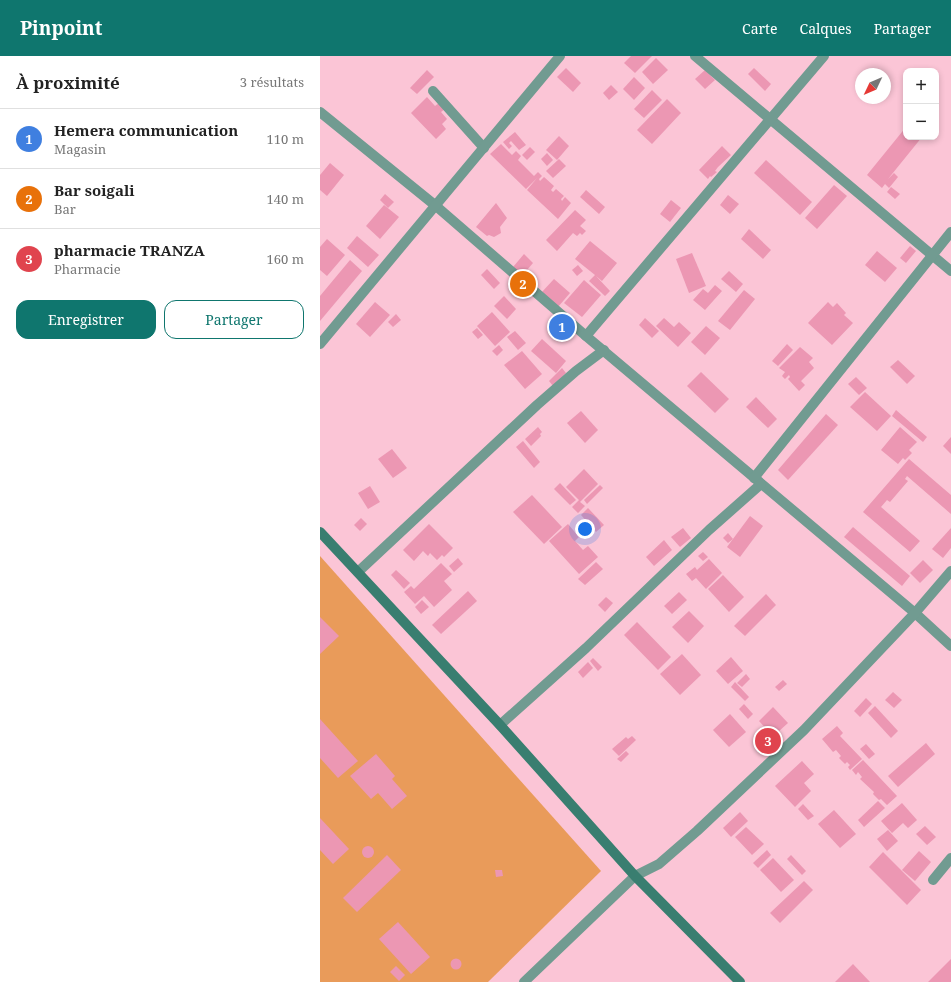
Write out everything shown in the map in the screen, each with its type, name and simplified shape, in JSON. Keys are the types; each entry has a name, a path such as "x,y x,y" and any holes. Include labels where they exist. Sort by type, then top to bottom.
{"street":[{"path":"320,344 560,56"},
{"path":"695,56 951,271"},
{"path":"586,336 824,56"},
{"path":"433,91 484,148"},
{"path":"320,112 436,206 757,481 916,613 951,646"},
{"path":"500,725 586,648 709,530 757,481 932,254 951,232"},
{"path":"359,571 537,405 576,371 604,350"},
{"path":"320,532 359,571 500,725 635,876 740,982"},
{"path":"524,982 635,876 659,864 703,826 804,730 916,613 951,571"},
{"path":"933,880 951,858"}],"shaded area":[{"path":"320,556 601,871 488,982 320,982"}],"building":[{"path":"631,56 652,56 635,73 624,63"},
{"path":"656,58 668,70 653,84 642,72"},
{"path":"566,68 581,83 573,92 557,77"},
{"path":"754,68 771,84 765,91 748,74"},
{"path":"427,70 434,77 417,94 410,88"},
{"path":"705,70 715,80 705,89 695,79"},
{"path":"634,77 645,88 634,100 623,89"},
{"path":"611,85 618,92 609,100 603,93"},
{"path":"652,90 662,100 644,118 634,109"},
{"path":"427,97 435,106 439,103 445,109 441,112 447,119 442,124 446,129 436,139 411,113"},
{"path":"667,99 681,113 652,144 637,130"},
{"path":"903,131 903,140 920,140 888,179 894,173 898,177 889,188 885,184 882,188 867,175"},
{"path":"515,132 526,145 519,150 511,141 509,143 512,146 509,149 503,142"},
{"path":"559,136 569,146 557,160 546,150"},
{"path":"501,144 512,155 516,151 521,156 518,160 534,176 538,172 542,176 539,179 540,181 544,177 554,186 551,190 553,192 556,189 564,196 561,199 562,201 565,197 571,203 558,219 527,190 537,178 526,189 490,154"},
{"path":"722,146 731,155 718,167 715,171 717,172 708,179 699,170"},
{"path":"530,147 535,152 527,160 522,155"},
{"path":"547,153 553,160 547,166 541,159"},
{"path":"559,159 566,166 553,178 546,171"},
{"path":"766,160 812,202 800,215 754,173"},
{"path":"330,163 344,175 327,196 320,190 320,175"},
{"path":"834,185 847,196 817,229 805,218"},
{"path":"891,187 900,194 895,199 887,192"},
{"path":"586,190 605,207 599,214 580,197"},
{"path":"385,194 394,202 388,208 380,200"},
{"path":"728,195 739,204 730,214 720,205"},
{"path":"671,200 681,208 670,222 660,214"},
{"path":"496,203 507,218 500,227 501,233 494,237 489,235 487,236 476,227"},
{"path":"384,205 399,217 380,239 366,226"},
{"path":"575,210 586,220 580,226 586,231 582,235 580,233 577,236 573,233 557,251 546,240"},
{"path":"749,229 771,250 763,259 741,239"},
{"path":"357,236 379,255 368,267 347,248"},
{"path":"327,239 345,255 327,276 320,270 320,247"},
{"path":"590,241 617,263 602,281 596,276 610,291 605,296 589,281 595,275 575,259"},
{"path":"910,246 916,251 906,263 900,258"},
{"path":"877,251 897,268 885,282 865,265"},
{"path":"692,253 706,286 689,293 676,259"},
{"path":"524,254 533,263 522,276 513,267"},
{"path":"350,260 362,271 320,321 320,296"},
{"path":"578,265 583,271 577,276 572,270"},
{"path":"487,269 500,283 494,289 481,275"},
{"path":"729,271 743,284 736,292 721,279"},
{"path":"554,279 570,293 558,307 541,293"},
{"path":"584,280 601,295 582,317 564,303"},
{"path":"715,285 722,291 705,310 693,300 703,289 708,293"},
{"path":"744,290 755,299 730,330 718,321"},
{"path":"504,296 516,309 507,319 494,306"},
{"path":"375,302 390,315 370,337 356,324"},
{"path":"828,302 833,307 837,303 846,313 844,315 853,323 832,345 808,323"},
{"path":"492,312 510,332 495,346 477,326"},
{"path":"396,314 401,320 393,327 388,322"},
{"path":"645,318 659,331 652,338 639,325"},
{"path":"664,318 674,327 679,322 691,333 678,347 656,326"},
{"path":"706,326 720,338 705,355 691,342"},
{"path":"477,328 483,335 478,339 472,332"},
{"path":"515,331 526,343 518,350 507,337"},
{"path":"542,339 566,361 556,373 531,351"},
{"path":"787,344 793,350 778,366 772,361"},
{"path":"499,345 503,350 497,356 492,351"},
{"path":"800,347 813,358 809,362 814,368 801,381 805,385 799,391 788,379 790,377 789,375 785,379 782,376 785,372 779,368"},
{"path":"522,351 542,374 525,389 504,365"},
{"path":"898,360 915,376 907,384 890,367"},
{"path":"562,368 566,373 553,386 549,381"},
{"path":"701,372 729,399 715,413 687,386"},
{"path":"856,377 867,388 859,395 848,384"},
{"path":"865,392 891,416 877,431 850,407"},
{"path":"756,397 777,419 768,428 746,407"},
{"path":"896,410 927,437 923,442 892,416"},
{"path":"581,411 598,430 585,443 567,423"},
{"path":"826,414 838,425 788,480 778,470"},
{"path":"538,427 542,432 540,434 541,436 531,446 525,439"},
{"path":"900,427 917,442 909,450 912,453 905,460 903,458 898,464 881,450"},
{"path":"951,437 951,454 943,446"},
{"path":"523,441 540,462 534,468 516,447"},
{"path":"392,449 407,468 393,478 378,459"},
{"path":"909,459 951,495 951,514 907,476 905,479 908,481 890,502 887,500 881,507 920,541 910,552 863,512"},
{"path":"584,469 598,484 580,502 585,506 578,513 572,507 579,500 566,487"},
{"path":"560,483 576,500 570,505 554,489"},
{"path":"600,485 603,488 587,504 584,500"},
{"path":"370,486 380,502 368,509 358,493"},
{"path":"532,495 562,527 544,544 513,512"},
{"path":"588,508 604,525 596,532 581,515"},
{"path":"750,516 763,526 740,557 727,547"},
{"path":"361,518 367,524 360,531 354,525"},
{"path":"429,524 453,548 444,557 442,555 437,560 430,553 428,556 423,551 414,561 403,550"},
{"path":"568,524 579,537 575,541 583,550 588,546 598,557 579,574 549,541"},
{"path":"853,527 910,576 902,586 844,537"},
{"path":"683,528 691,538 680,547 671,537"},
{"path":"951,528 951,548 943,558 932,549"},
{"path":"728,533 733,539 728,543 723,538"},
{"path":"664,540 672,550 654,566 646,557"},
{"path":"703,552 708,557 703,561 698,556"},
{"path":"458,558 463,564 454,572 449,566"},
{"path":"709,559 722,573 706,589 696,578 692,581 686,574 695,567 697,570"},
{"path":"923,560 933,570 920,583 910,573"},
{"path":"596,562 603,569 585,585 578,579"},
{"path":"441,563 452,574 444,581 452,590 434,607 424,596 415,604 404,592 411,586 414,589"},
{"path":"396,570 410,583 404,589 391,575"},
{"path":"723,575 744,597 729,612 708,589"},
{"path":"468,591 477,601 441,634 432,625"},
{"path":"679,592 687,600 672,614 664,606"},
{"path":"766,594 776,605 745,636 734,626"},
{"path":"606,597 613,603 605,612 598,605"},
{"path":"422,600 429,607 421,614 415,607"},
{"path":"689,611 704,626 688,643 672,627"},
{"path":"320,617 339,636 320,654"},
{"path":"637,622 671,657 658,670 624,635"},
{"path":"682,654 701,675 680,695 660,674"},
{"path":"731,657 743,671 728,684 716,671"},
{"path":"593,658 602,667 598,671 590,661"},
{"path":"588,662 593,668 583,678 578,672"},
{"path":"746,674 750,679 742,687 737,683"},
{"path":"783,680 787,684 779,691 775,687"},
{"path":"735,682 749,697 745,701 731,687"},
{"path":"893,692 902,700 894,708 885,700"},
{"path":"866,698 872,704 860,717 854,711"},
{"path":"744,704 753,714 748,719 739,709"},
{"path":"875,706 898,731 891,738 868,713"},
{"path":"773,707 788,723 778,732 773,728 769,732 759,721"},
{"path":"730,714 746,732 729,747 713,730"},
{"path":"320,719 358,761 338,778 320,758"},
{"path":"837,726 843,733 840,736 862,759 850,770 848,767 850,765 847,762 845,764 839,758 841,756 836,750 833,752 822,739"},
{"path":"632,736 636,740 619,756 612,749 626,737 628,739"},
{"path":"926,743 935,754 898,787 888,776"},
{"path":"866,744 875,754 869,759 860,749"},
{"path":"626,751 629,754 621,762 617,759"},
{"path":"376,754 395,776 392,779 407,796 392,809 378,793 371,799 350,776"},
{"path":"863,760 897,796 887,805 873,794 874,792 860,779 862,777 858,772 856,775 852,770"},
{"path":"802,761 814,774 804,783 811,791 795,807 775,786"},
{"path":"878,801 885,808 864,827 858,820"},
{"path":"902,803 917,820 908,828 903,823 892,833 881,821"},
{"path":"803,804 814,816 808,820 798,809"},
{"path":"834,810 856,834 840,848 818,824"},
{"path":"740,812 748,821 731,837 723,828"},
{"path":"320,818 349,849 333,864 320,850"},
{"path":"925,826 936,837 927,845 916,834"},
{"path":"746,827 764,844 752,855 735,837"},
{"path":"888,830 898,841 887,851 877,839"},
{"path":"366,846 370,846 374,852 370,858 366,858 362,854 362,850"},
{"path":"767,850 771,855 758,868 753,863"},
{"path":"919,851 931,862 915,881 902,870"},
{"path":"883,852 921,890 907,905 869,867"},
{"path":"387,855 401,870 357,912 343,898"},
{"path":"791,855 806,871 802,875 787,859"},
{"path":"773,858 794,880 781,892 760,870"},
{"path":"495,870 502,870 503,876 496,877"},
{"path":"804,881 813,890 780,923 770,913"},
{"path":"398,922 430,957 411,974 379,939"},
{"path":"456,958 460,960 462,964 460,968 456,970 452,968 450,964 452,960"},
{"path":"951,959 951,982 928,982"},
{"path":"853,964 870,982 835,982"},
{"path":"396,966 405,975 399,981 390,972"}],"place":[{"name":"Bar soigali","path":"523,284"},
{"name":"Hemera communication","path":"562,327"},
{"name":"pharmacie TRANZA","path":"768,741"}]}
